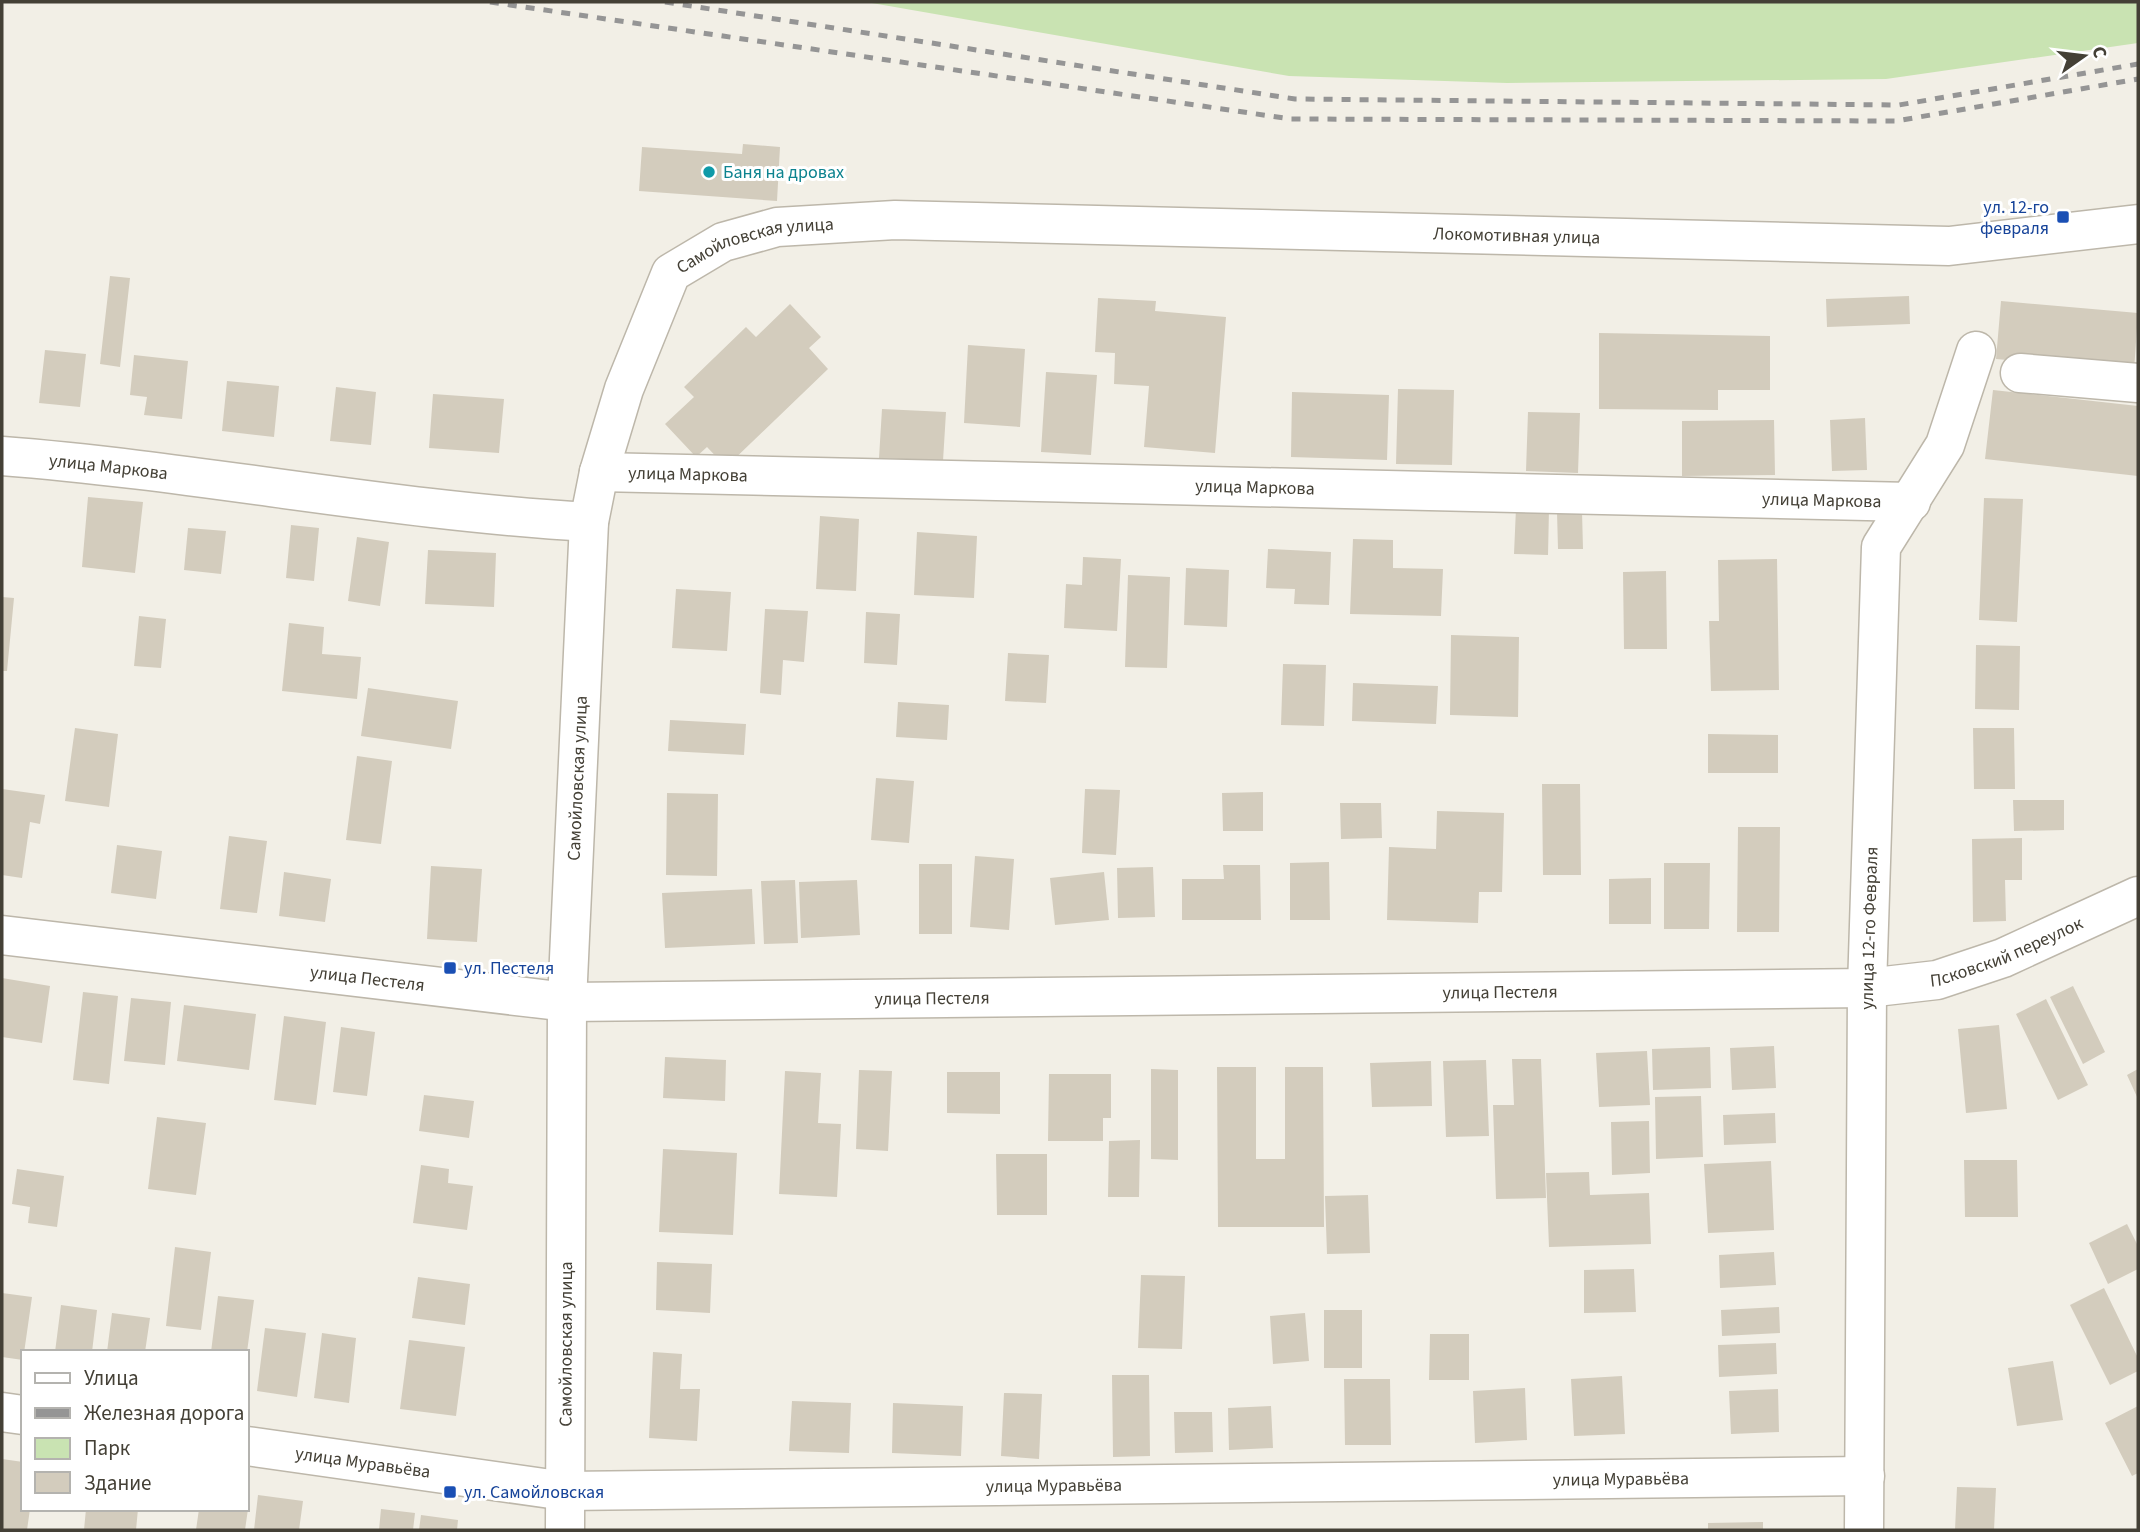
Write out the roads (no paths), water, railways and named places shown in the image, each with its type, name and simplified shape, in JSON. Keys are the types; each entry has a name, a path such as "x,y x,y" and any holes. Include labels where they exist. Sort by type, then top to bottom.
{"street":[{"name":"Локомотивная улица","path":"895,220 1949,246 2138,224"},
{"name":"Самойловская улица","path":"565,1530 567,1002 589,522 599,472 642,340 671,273 723,242 777,227 895,220"},
{"name":"улица 12-го Февраля","path":"1864,1530 1867,988 1881,547 1945,445 1976,351"},
{"path":"2020,373 2138,383"},
{"name":"улица Маркова","path":"2,456 107,464 505,517 589,522"},
{"name":"улица Маркова","path":"599,472 1911,502"},
{"name":"Псковский переулок","path":"1867,988 1937,980 2003,958 2138,896"},
{"name":"улица Пестеля","path":"2,935 567,1002 1867,988"},
{"path":"2,1412 21,1415"},
{"name":"улица Муравьёва","path":"248,1446 565,1491 1865,1476"}],"railway":[{"path":"490,2 1291,119 1896,121 2138,79"},
{"path":"665,2 1295,99 1899,105 2138,64"}],"place":[{"name":"Баня на дровах","path":"709,172"},
{"name":"ул. 12-го февраля","path":"2063,217"},
{"name":"ул. Пестеля","path":"450,968"},
{"name":"ул. Самойловская","path":"450,1492"}]}
